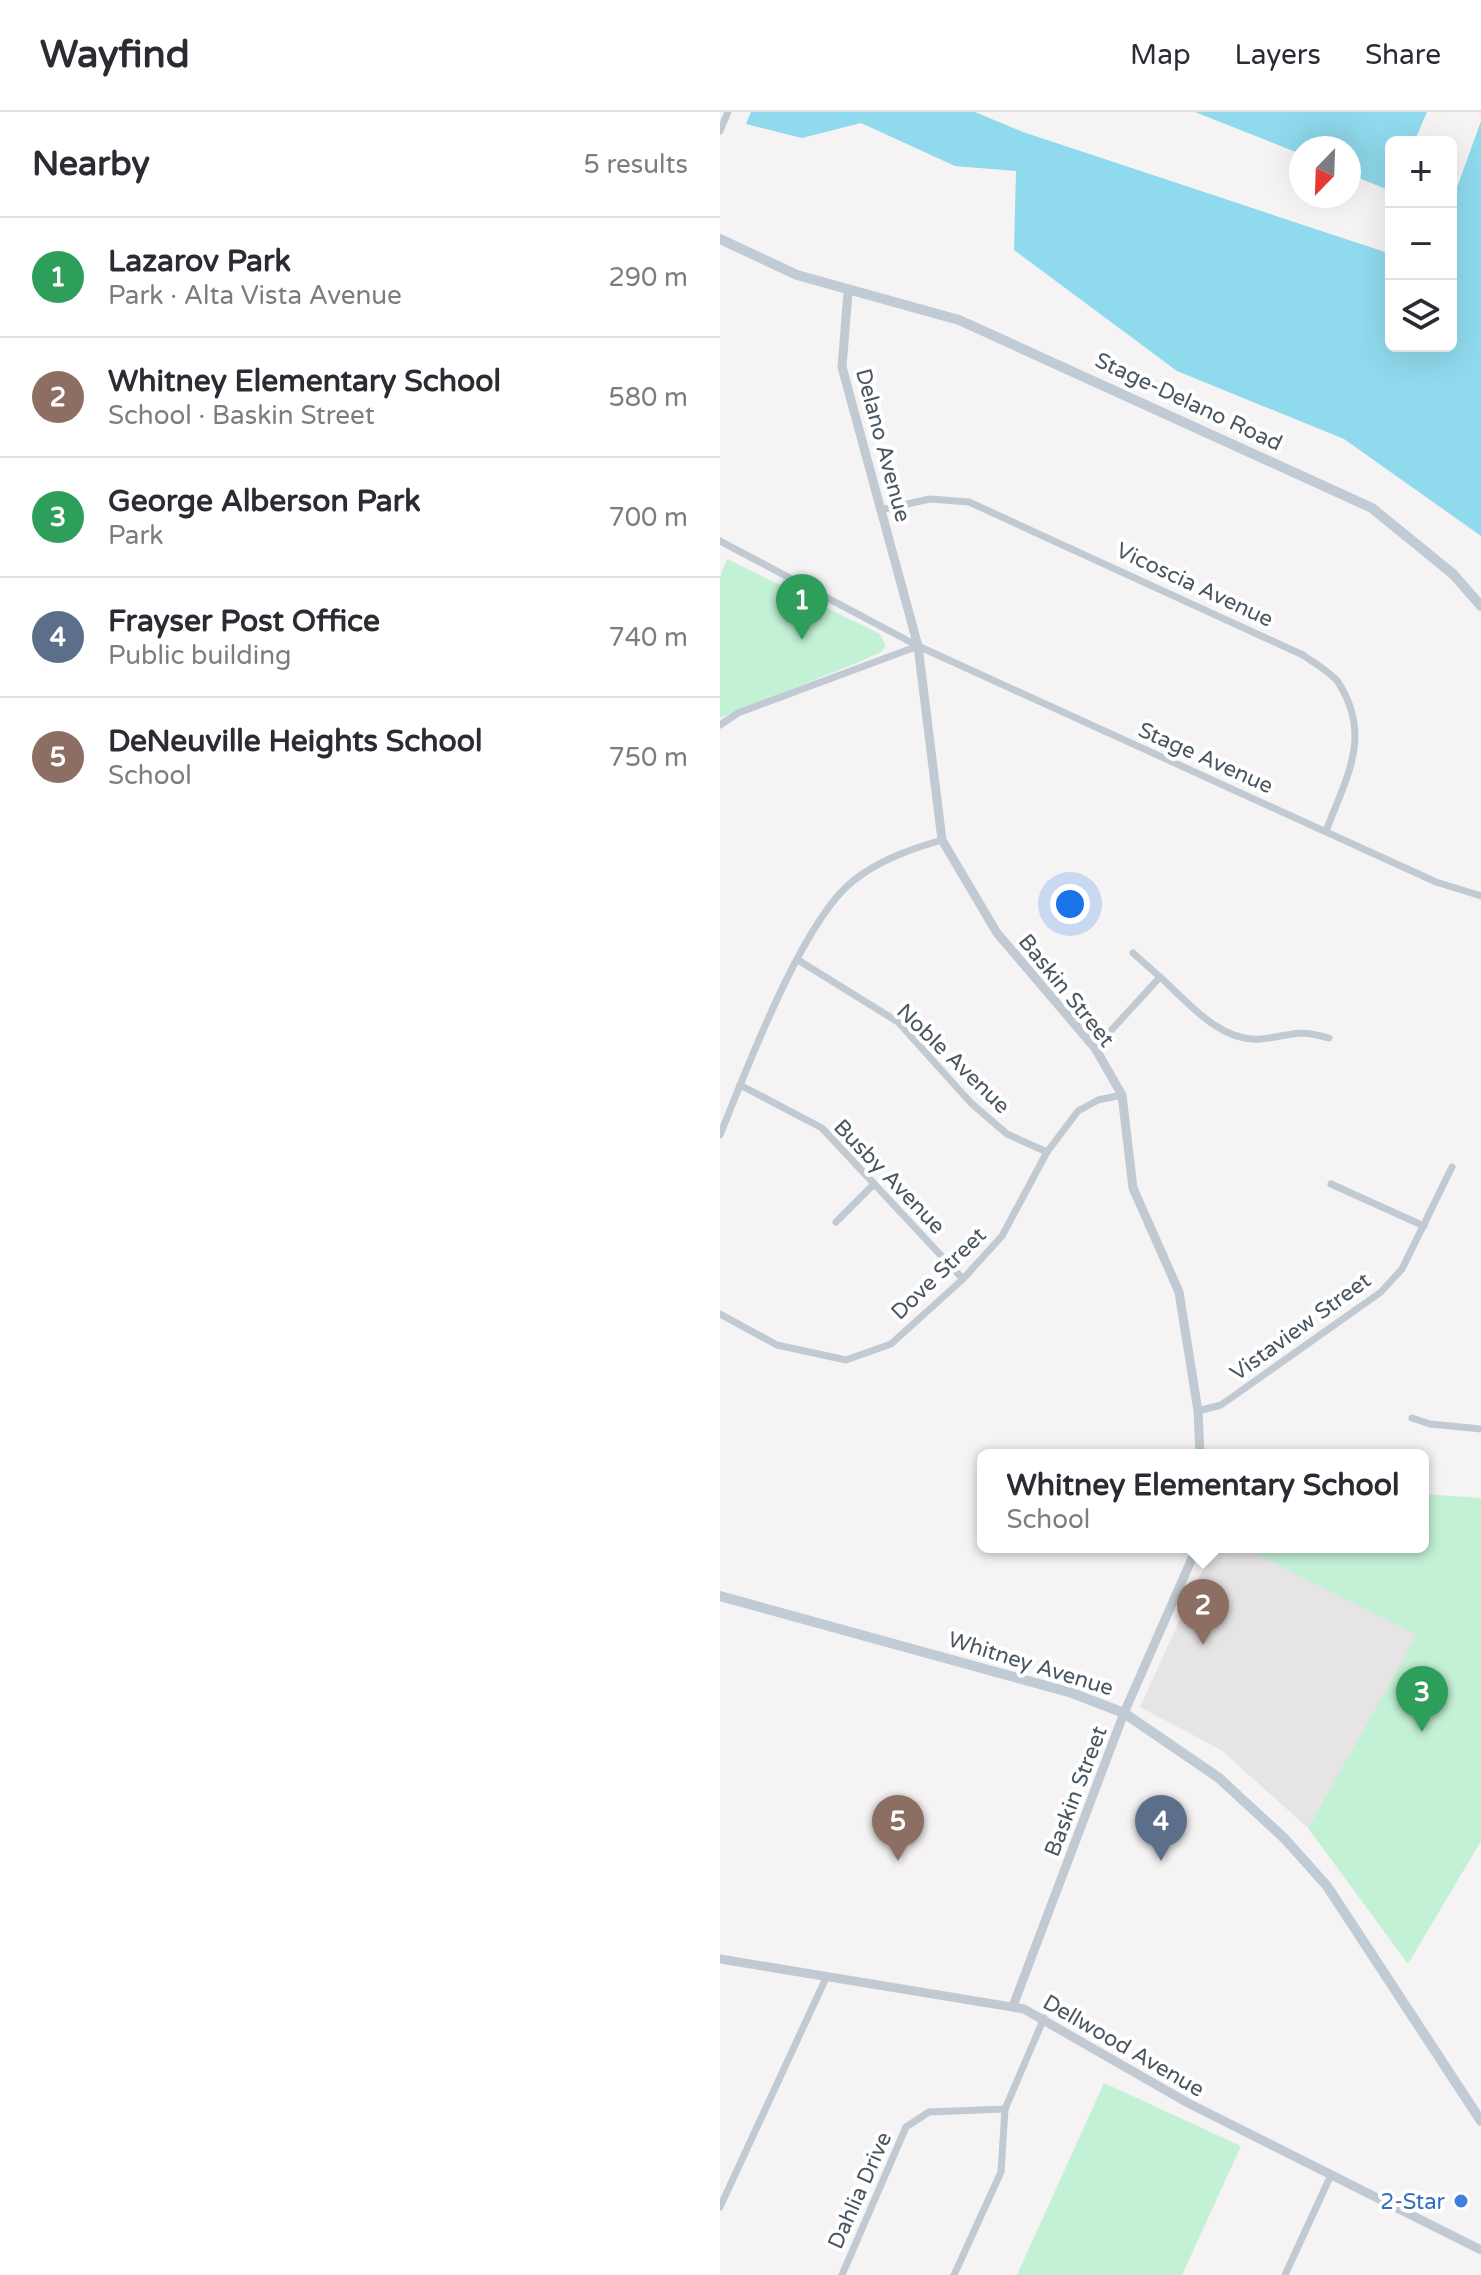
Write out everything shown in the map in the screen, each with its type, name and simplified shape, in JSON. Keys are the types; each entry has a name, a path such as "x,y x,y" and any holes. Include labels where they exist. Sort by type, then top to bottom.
{"main road":[{"path":"720,239 797,275 848,292"},
{"name":"Stage-Delano Road","path":"848,292 959,320 1372,508 1442,564 1481,606"},
{"name":"Whitney Avenue","path":"720,1596 1041,1682 1124,1713 1219,1778 1285,1839 1327,1886 1481,2121"}],"street":[{"path":"720,131 728,112"},
{"name":"Delano Avenue","path":"848,292 842,367 918,646"},
{"name":"Vicoscia Avenue","path":"880,510 930,499 969,502 1303,655 1337,680 1357,723 1354,760 1326,831"},
{"name":"Stage Avenue","path":"720,541 918,646 1436,882 1481,896"},
{"path":"720,725 738,713 918,646"},
{"name":"Baskin Street","path":"918,646 942,840 997,933 1095,1048 1122,1095 1133,1188 1179,1292 1198,1411 1200,1449"},
{"path":"720,1135 798,960 823,914 853,881 902,852 942,840"},
{"path":"1133,953 1215,1026 1238,1037 1260,1039 1305,1031 1329,1038"},
{"name":"Noble Avenue","path":"798,960 898,1022 971,1103 1007,1134 1047,1152"},
{"path":"1095,1048 1160,977"},
{"name":"Busby Avenue","path":"740,1085 822,1128 963,1279"},
{"name":"Dove Street","path":"720,1314 777,1345 846,1360 891,1344 963,1279 1002,1236 1047,1152 1078,1111 1098,1100 1122,1095"},
{"name":"Vistaview Street","path":"1198,1411 1221,1405 1381,1292 1402,1269 1452,1167"},
{"path":"1331,1184 1424,1226"},
{"path":"836,1222 873,1185"},
{"path":"1412,1418 1430,1424 1481,1429"},
{"name":"Baskin Street","path":"1013,2006 1124,1713 1194,1553"},
{"name":"Dellwood Avenue","path":"720,1959 1013,2006 1044,2018 1188,2103 1481,2250"},
{"path":"720,2207 826,1978"},
{"path":"954,2275 1001,2172 1005,2109 1044,2018"},
{"name":"Dahlia Drive","path":"842,2275 906,2127 929,2112 1005,2109"},
{"path":"1285,2275 1331,2175"}],"shaded area":[{"path":"1207,1553 1254,1553 1418,1635 1308,1828 1221,1750 1140,1707"}],"green space":[{"path":"727,559 880,634 886,646 881,652 859,662 720,718 720,577"},
{"path":"1429,1494 1481,1498 1481,1841 1408,1964 1308,1828 1417,1635 1254,1553 1429,1553"},
{"path":"1104,2083 1241,2146 1182,2275 1017,2275"}],"water":[{"path":"751,112 975,112 1023,132 1385,252 1385,352 1457,352 1457,187 1481,121 1481,536 1344,439 1177,371 1014,250 1016,171 955,166 861,123 802,138 746,124"},
{"path":"1195,112 1427,112 1417,136 1385,136 1385,189 1361,179 1361,136 1289,136 1289,149"}],"place":[{"name":"Lazarov Park","path":"802,640"},
{"name":"Whitney Elementary School","path":"1203,1645"},
{"name":"George Alberson Park","path":"1422,1732"},
{"name":"DeNeuville Heights School","path":"898,1861"},
{"name":"Frayser Post Office","path":"1161,1861"},
{"name":"2-Star","path":"1461,2201"}]}
